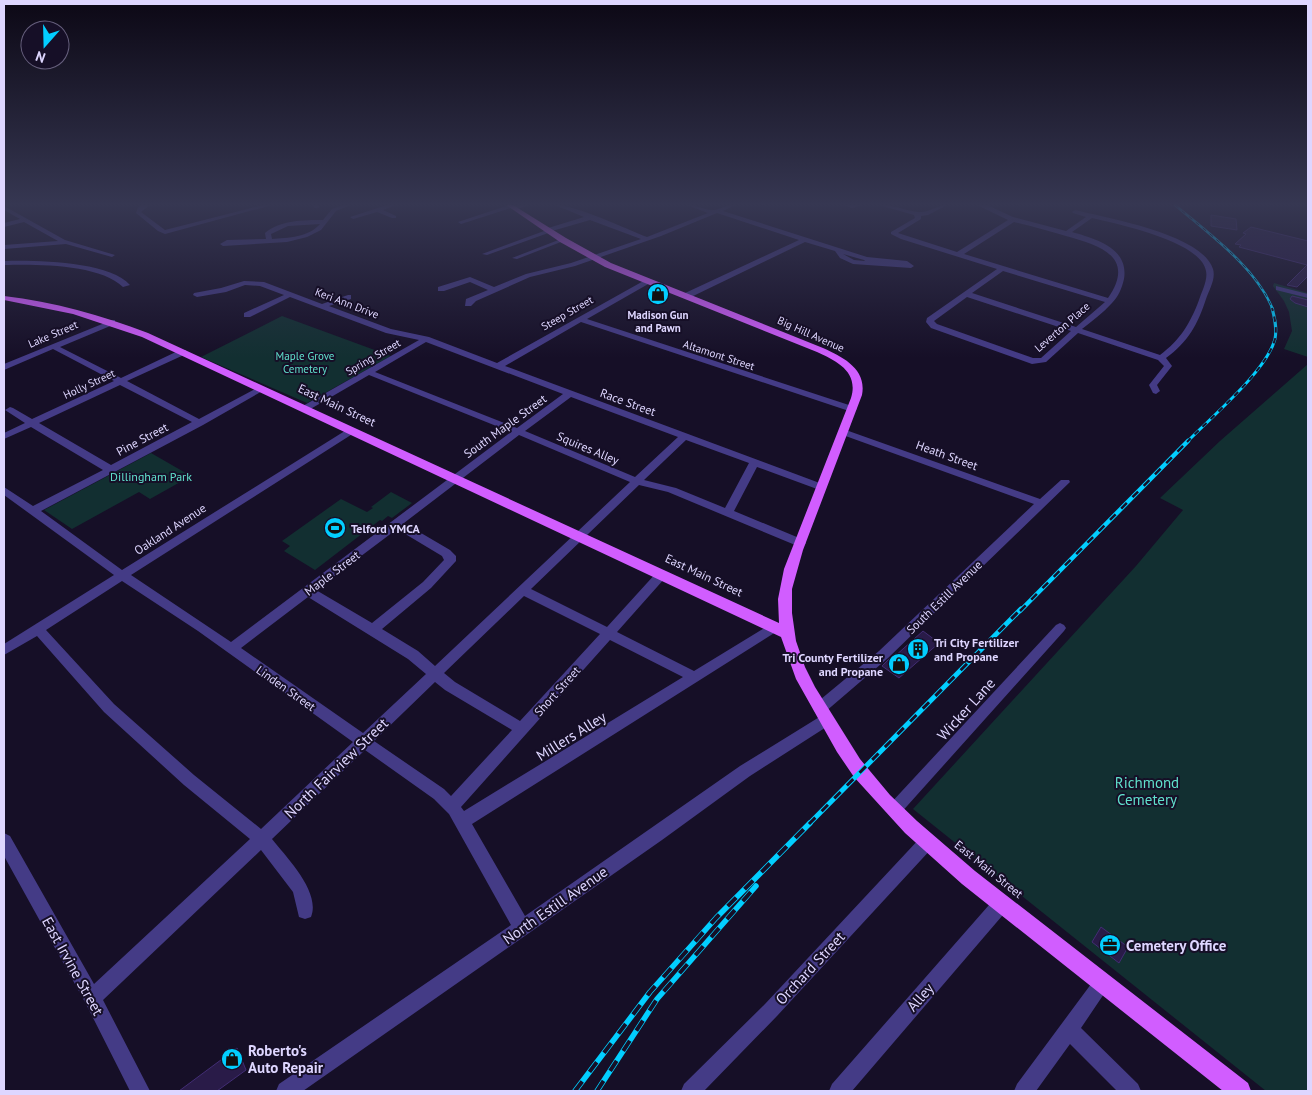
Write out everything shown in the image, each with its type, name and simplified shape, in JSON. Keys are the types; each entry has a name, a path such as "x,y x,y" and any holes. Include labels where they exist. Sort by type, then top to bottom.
{"main road":[{"name":"Big Hill Avenue","path":"593,257 647,281 820,350 844,362 856,376 859,388 852,409 821,487 787,582 781,630"},
{"name":"East Main Street","path":"4,298 63,308 112,322 183,352 781,630 798,668 823,714 860,772 894,810 927,842 1002,903 1240,1091"}],"street":[{"path":"515,258 520,256"},
{"path":"686,296 769,256"},
{"path":"841,256 853,262 911,266 907,263 866,259 857,256"},
{"path":"965,256 1110,301"},
{"name":"Leverton Place","path":"1002,268 967,294 939,311 930,322 934,326 1023,358 1039,361 1110,301 1116,293 1121,281 1121,270 1115,256"},
{"path":"1160,358 1190,333 1194,325 1210,276 1208,265 1199,256"},
{"path":"468,304 470,300 534,273 566,267 593,257"},
{"path":"4,263 33,262 80,268 121,278 126,285"},
{"path":"441,289 470,279 494,290"},
{"name":"Steep Street","path":"498,366 647,281"},
{"name":"Keri Ann Drive","path":"197,295 252,282 292,294 389,331 426,339"},
{"path":"1279,288 1308,296"},
{"path":"247,315 292,294"},
{"path":"967,294 1160,358 1168,366 1153,385 1156,391"},
{"path":"323,306 348,297"},
{"name":"Altamont Street","path":"580,319 852,409"},
{"name":"Lake Street","path":"4,367 112,322"},
{"name":"Race Street","path":"426,339 821,487"},
{"name":"Spring Street","path":"304,409 426,339"},
{"path":"53,346 200,423"},
{"name":"Holly Street","path":"4,436 183,352"},
{"name":"Squires Alley","path":"369,372 637,481 672,490 800,543"},
{"name":"Pine Street","path":"33,511 262,389"},
{"name":"South Maple Street","path":"456,479 517,431 570,394"},
{"path":"10,410 111,470"},
{"name":"Oakland Avenue","path":"4,650 351,431"},
{"name":"Heath Street","path":"843,432 1041,503"},
{"name":"North Fairview Street","path":"92,998 262,839 684,436"},
{"path":"727,514 754,463"},
{"name":"Maple Street","path":"231,649 456,479"},
{"name":"South Estill Avenue","path":"823,714 858,676 1065,482"},
{"name":"Linden Street","path":"4,490 123,576 431,788 452,806 462,820 522,928"},
{"path":"373,629 426,585 450,561 450,556 446,553 397,524"},
{"name":"Short Street","path":"452,806 661,575"},
{"path":"523,590 695,677"},
{"path":"308,591 373,629 413,655 434,674 482,706 522,729"},
{"name":"Wicker Lane","path":"894,810 1060,628"},
{"path":"38,629 109,708 189,780 262,839 300,888 305,910"},
{"name":"Millers Alley","path":"462,820 695,677 781,630"},
{"name":"North Estill Avenue","path":"286,1091 522,928 823,714"},
{"name":"East Irvine Street","path":"4,842 92,998 140,1091"},
{"name":"Orchard Street","path":"691,1091 771,1010 927,842"},
{"name":"Alley","path":"839,1091 1002,903"},
{"path":"1024,1091 1103,982"},
{"path":"1069,1030 1131,1091"}],"green space":[{"path":"1274,283 1308,293 1308,357 1284,349 1292,331 1289,312 1284,301 1273,286"},
{"name":"Maple Grove Cemetery","path":"282,316 391,356 307,403 201,357"},
{"name":"Richmond Cemetery","path":"1308,364 1308,1091 1266,1091 913,809 1136,566 1183,510 1160,498 1220,441"},
{"name":"Dillingham Park","path":"151,453 191,476 150,499 139,492 72,529 44,510"},
{"name":"Telford YMCA","path":"391,492 412,503 392,518 388,516 382,521 380,520 315,570 284,551 290,546 282,541 341,499 367,512"}],"building":[{"path":"1273,256 1308,256 1308,276 1297,287 1287,285 1307,265"},
{"path":"1292,296 1308,300 1308,307 1295,303 1290,299"},
{"name":"Tri City Fertilizer and Propane","path":"923,631 939,643 899,678 882,666 892,656 894,657"},
{"name":"Cemetery Office","path":"1101,927 1128,947 1119,963 1092,942"},
{"name":"Roberto's Auto Repair","path":"237,1048 246,1070 217,1091 179,1091"}],"railway":[{"path":"1234,256 1256,280 1273,310"},
{"path":"1187,442 1250,380 1270,352 1276,331 1272,308"},
{"path":"1020,611 1187,442"},
{"path":"809,824 1021,609"},
{"path":"575,1091 650,992 716,918 810,823"},
{"path":"597,1091 657,999 756,886"}],"place":[{"name":"Madison Gun and Pawn","path":"658,294"},
{"name":"Telford YMCA","path":"335,528"},
{"name":"Tri City Fertilizer and Propane","path":"918,649"},
{"name":"Tri County Fertilizer and Propane","path":"899,664"},
{"name":"Cemetery Office","path":"1110,945"},
{"name":"Roberto's Auto Repair","path":"232,1059"}]}
